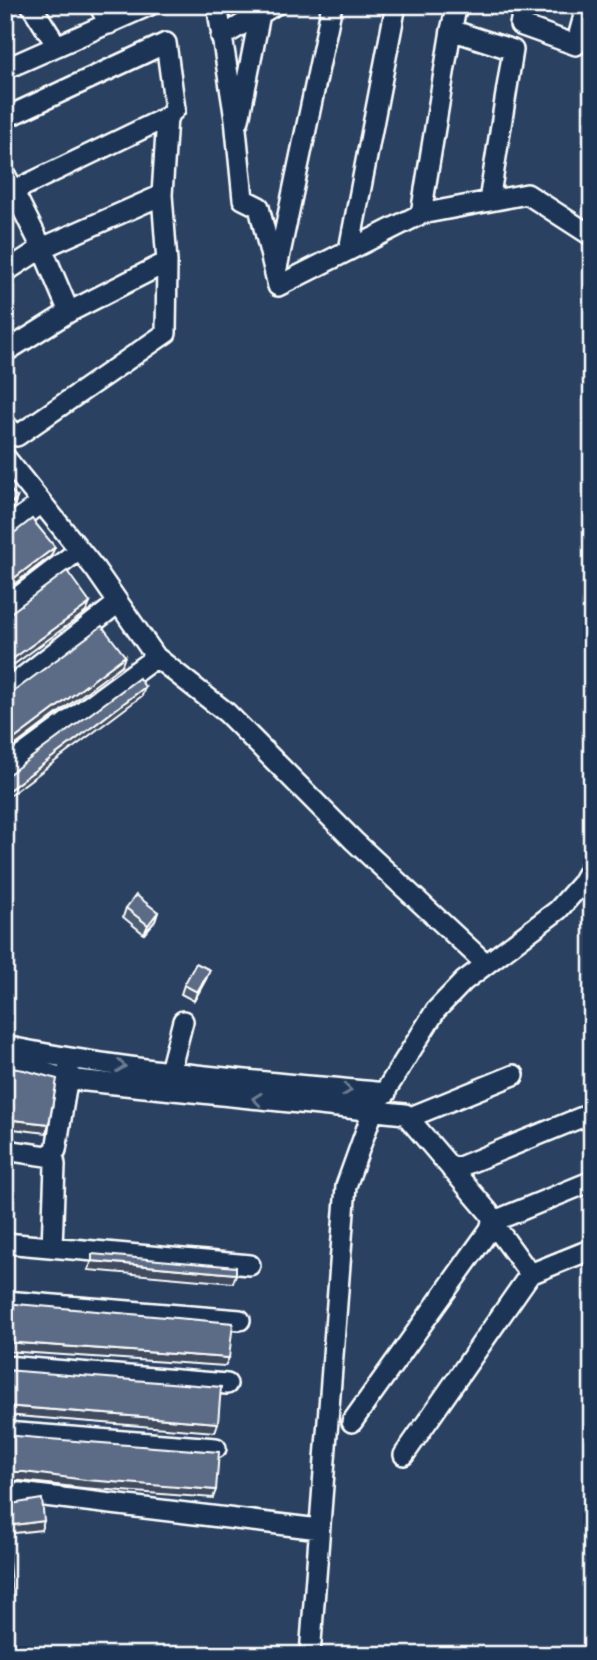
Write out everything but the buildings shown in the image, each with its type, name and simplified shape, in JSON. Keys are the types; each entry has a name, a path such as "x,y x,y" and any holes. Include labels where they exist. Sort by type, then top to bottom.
{"street":[{"path":"31,5 57,46"},
{"path":"99,5 109,23"},
{"path":"5,69 150,5"},
{"path":"275,275 332,5"},
{"path":"349,250 396,5"},
{"path":"421,214 457,5"},
{"path":"524,5 520,25 576,45 587,5"},
{"path":"218,10 243,199 259,206 278,286 421,214 527,194 592,236"},
{"path":"236,134 267,10"},
{"path":"221,37 267,10"},
{"path":"451,30 513,50 489,201"},
{"path":"5,118 166,43 175,109 167,117 8,186 42,248 69,312"},
{"path":"5,424 16,436 166,333 167,262 163,195 167,117"},
{"path":"5,272 42,248 163,195"},
{"path":"5,352 69,312 167,262"},
{"path":"5,457 79,550 156,657 226,713 354,841 486,964"},
{"path":"5,530 41,503"},
{"path":"5,607 79,550"},
{"path":"5,691 118,603"},
{"path":"5,768 156,657"},
{"path":"310,1655 346,1186 362,1139 373,1111 436,1010 464,981 558,909 581,884 592,865"},
{"path":"170,1071 183,1021"},
{"path":"5,1046 69,1070 170,1071 388,1090 400,1100 406,1116 491,1215 492,1222 530,1274"},
{"path":"5,1061 406,1116 514,1075"},
{"path":"5,1150 47,1156 56,1150 69,1070"},
{"path":"452,1170 592,1113"},
{"path":"52,1247 55,1165 53,1153"},
{"path":"352,1422 492,1222 592,1181"},
{"path":"5,1243 250,1265"},
{"path":"404,1455 530,1274 592,1249"},
{"path":"5,1301 240,1320"},
{"path":"5,1366 226,1384"},
{"path":"5,1432 216,1448"},
{"path":"5,1493 319,1529"}]}
